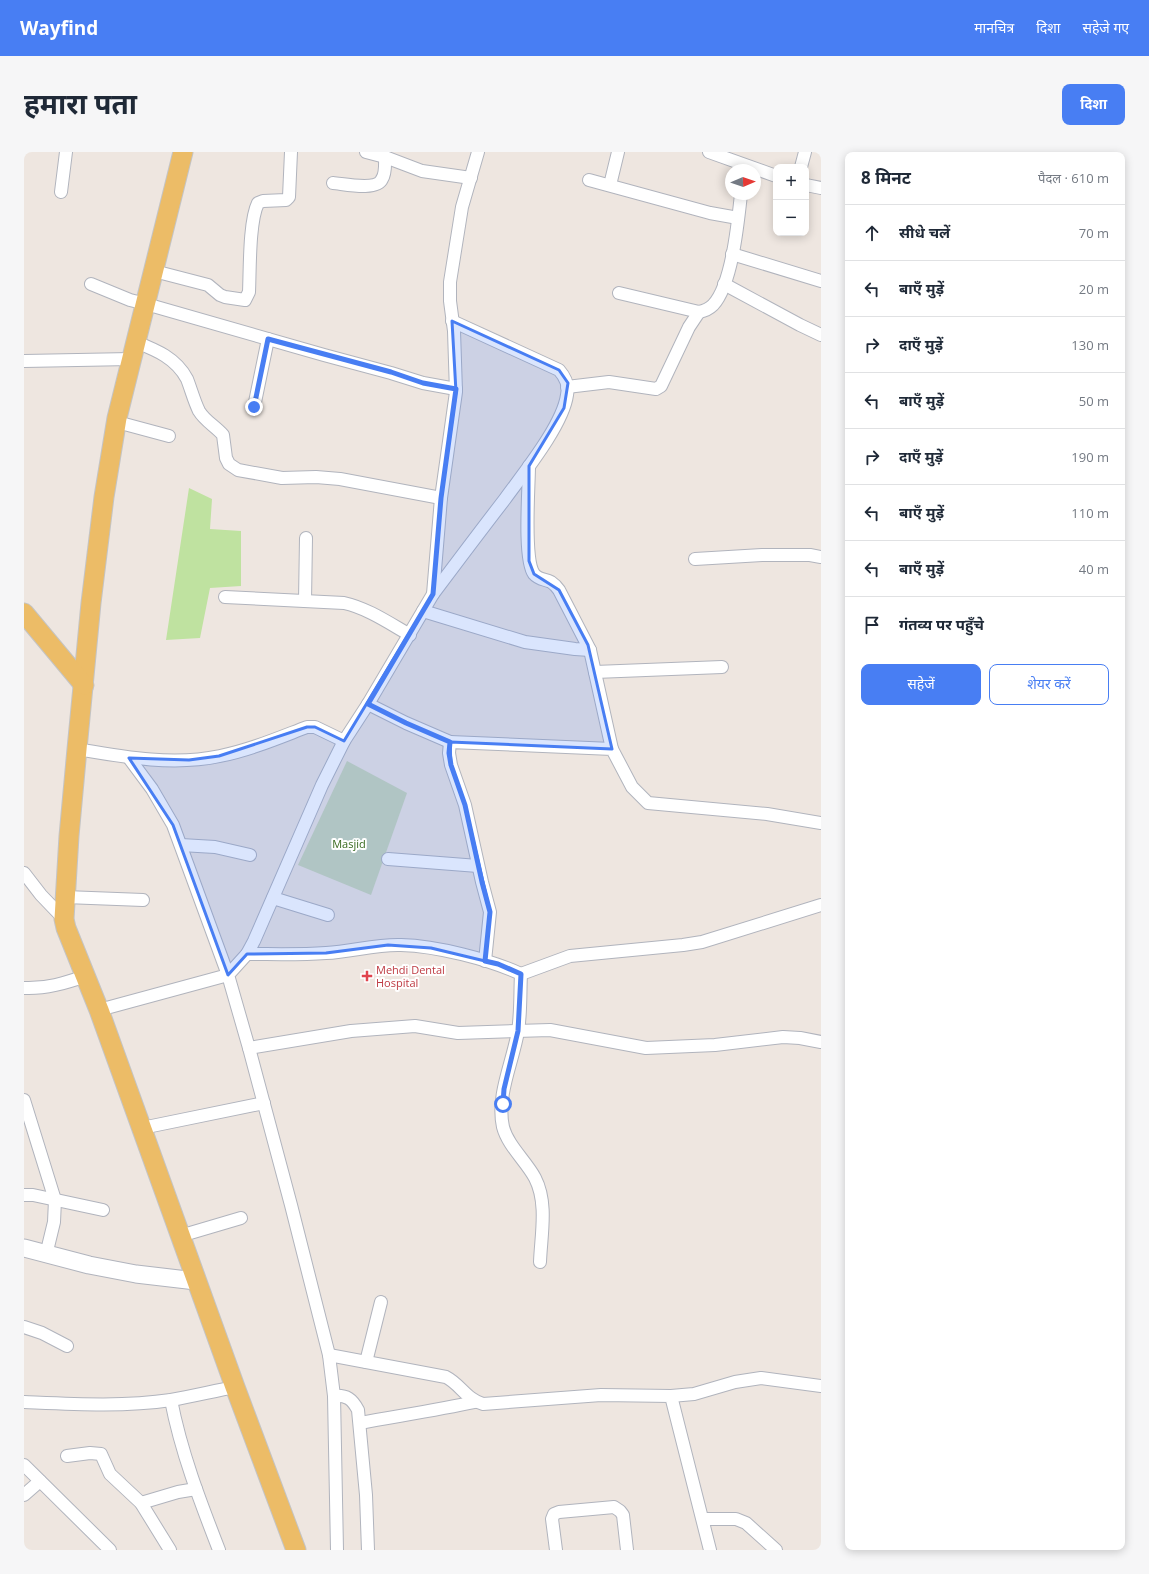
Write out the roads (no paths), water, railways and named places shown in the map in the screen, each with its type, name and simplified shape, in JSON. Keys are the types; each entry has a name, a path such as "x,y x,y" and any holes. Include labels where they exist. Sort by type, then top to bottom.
{"main road":[{"path":"183,152 146,304 133,350 117,422 104,497 91,603 77,749 64,919 66,928 99,1010 196,1281 296,1550"},
{"path":"24,614 84,685"}],"street":[{"path":"61,192 66,152"},
{"path":"154,271 208,285 220,295 225,297 245,300 249,292 252,232 256,208 258,203 263,201 286,200 289,197 291,152"},
{"path":"366,152 385,157 422,171 471,178"},
{"path":"433,594 441,498 456,389 450,282 462,206 478,152"},
{"path":"610,186 618,152"},
{"path":"710,152 736,164"},
{"path":"802,164 805,152"},
{"path":"333,183 368,186 378,185 382,180 384,173 385,157"},
{"path":"761,172 773,175"},
{"path":"589,180 710,213 738,218"},
{"path":"809,186 821,188"},
{"path":"619,293 699,312 712,305 724,284 732,254 740,200"},
{"path":"732,254 821,281"},
{"path":"91,284 130,300 391,372 423,383 456,389"},
{"path":"724,284 821,335"},
{"path":"567,387 609,382 656,389 661,386 689,327 699,312"},
{"path":"99,1010 228,975 247,954 322,785 344,741 368,704 433,594 529,466 556,424 564,408 568,383 564,375 559,370 452,321"},
{"path":"254,407 268,339"},
{"path":"24,361 155,349 177,364 186,379 199,410 205,419 223,435 226,458 229,464 238,470 282,478 316,477 340,479 441,498"},
{"path":"117,422 169,436"},
{"path":"529,466 528,540 532,568 534,574 539,578 554,584 559,590 590,650 612,749 632,787 648,803 767,814 821,823"},
{"path":"305,601 306,538"},
{"path":"695,559 762,555 810,555 821,557"},
{"path":"225,597 344,603 354,605 410,634"},
{"path":"423,611 525,642 590,650"},
{"path":"595,672 722,667"},
{"path":"368,704 406,723 450,742 612,749"},
{"path":"77,749 129,758 189,760 219,756 252,748 306,727 315,727 344,741"},
{"path":"450,742 449,753 451,765 465,805 478,866 490,912 485,961"},
{"path":"129,758 164,808 181,845 228,975 264,1103 329,1356 334,1396 337,1550"},
{"path":"181,845 215,847 250,854"},
{"path":"388,859 478,866"},
{"path":"24,873 41,895 64,919"},
{"path":"65,897 143,900"},
{"path":"272,898 328,915"},
{"path":"247,954 326,953 388,945 401,945 431,948 498,964 521,974 570,956 702,942 821,905"},
{"path":"521,974 518,1031 504,1089 502,1118 506,1133 535,1179 540,1192 543,1208 540,1262"},
{"path":"24,988 38,989 50,987 86,976"},
{"path":"249,1048 351,1031 415,1026 458,1033 550,1030 646,1048 715,1045 783,1037 800,1038 821,1042"},
{"path":"24,1100 54,1200 54,1222 46,1254"},
{"path":"142,1128 264,1103"},
{"path":"24,1195 33,1195 103,1210"},
{"path":"180,1236 241,1218"},
{"path":"24,1248 82,1264 136,1274 196,1281"},
{"path":"366,1362 381,1302"},
{"path":"24,1327 42,1333 67,1346"},
{"path":"329,1356 446,1377 454,1380 475,1402"},
{"path":"360,1423 475,1402 483,1404 600,1395 671,1396 694,1394 735,1382 761,1378 821,1386"},
{"path":"24,1402 106,1404 170,1400 235,1387"},
{"path":"334,1396 348,1396 354,1402 358,1410 366,1495 368,1550"},
{"path":"671,1396 710,1550"},
{"path":"170,1400 177,1432 196,1489 219,1550"},
{"path":"67,1456 98,1452 101,1454 110,1474 141,1503 170,1550"},
{"path":"24,1465 110,1550"},
{"path":"24,1495 40,1481"},
{"path":"141,1503 178,1492 196,1489"},
{"path":"556,1550 552,1519 554,1514 559,1512 614,1507 620,1510 623,1515 627,1550"},
{"path":"703,1519 736,1519 746,1523 776,1550"}],"place":[{"name":"Mehdi Dental Hospital","path":"367,976"}],"park label":[{"name":"Masjid","path":"349,844"}]}
